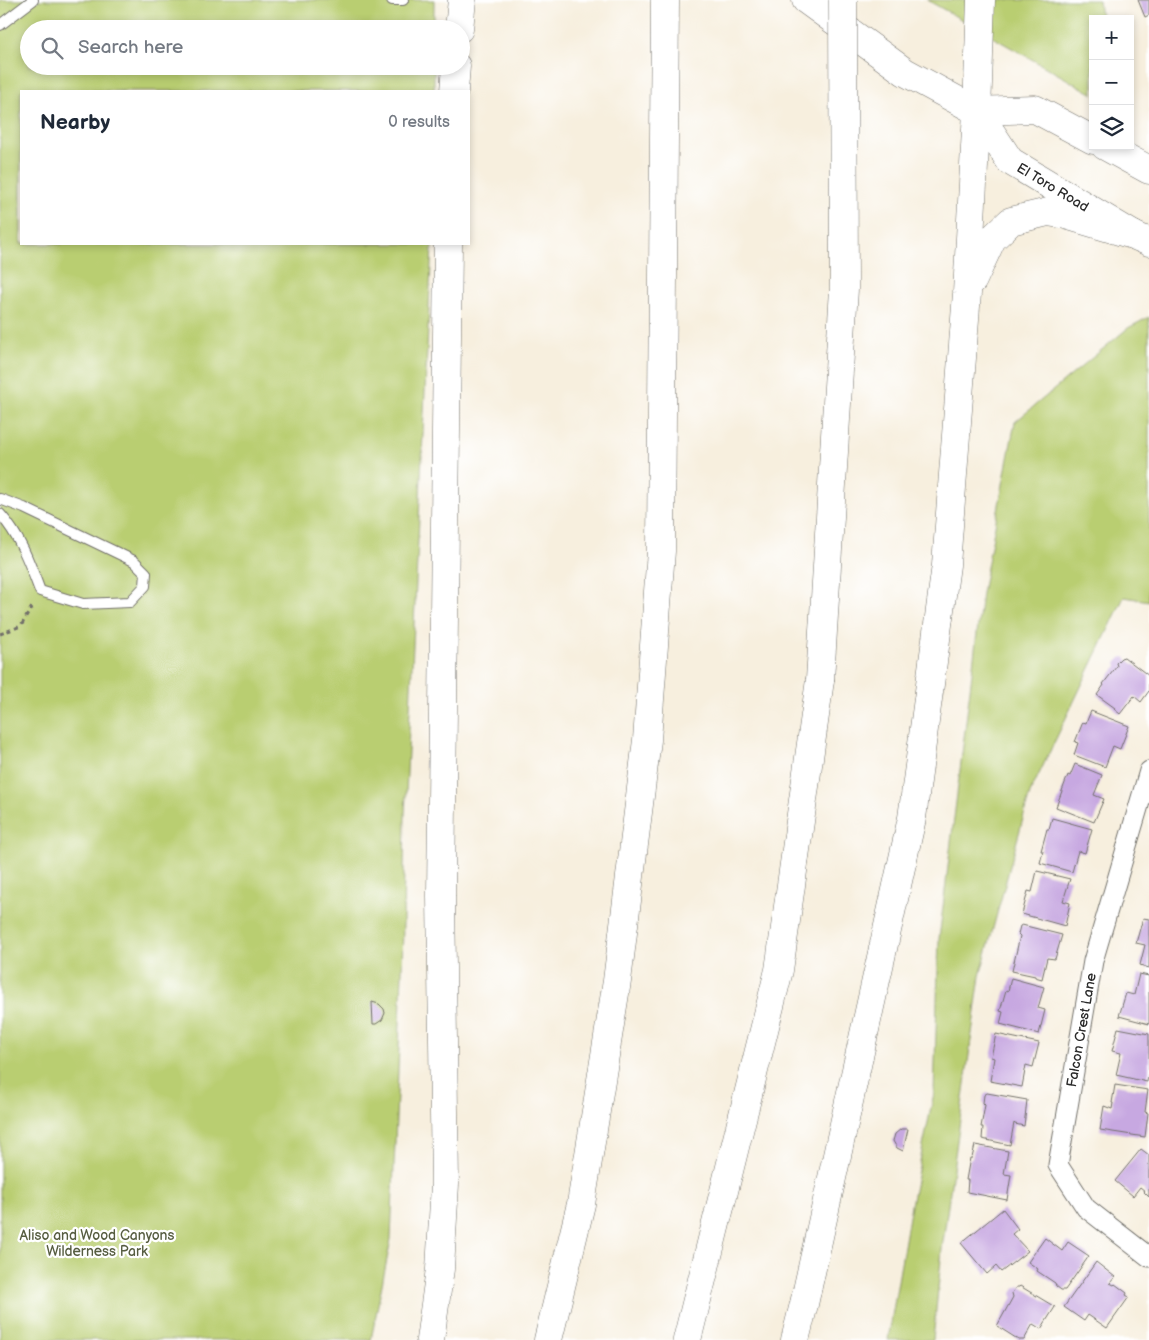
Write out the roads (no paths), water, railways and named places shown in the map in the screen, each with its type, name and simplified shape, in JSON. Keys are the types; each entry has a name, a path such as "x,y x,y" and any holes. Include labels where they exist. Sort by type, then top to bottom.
{"main road":[{"path":"460,20 462,0"},
{"path":"548,1340 581,1204 617,981 647,740 661,551 665,0"},
{"name":"El Toro Road","path":"806,0 905,72 977,111 1010,161 1141,238"},
{"path":"687,1340 779,970 820,680 844,289 843,0"},
{"path":"794,1340 806,1294 912,818 946,565 967,293 981,0"},
{"path":"454,90 455,75"},
{"path":"977,111 1035,109 1089,138"},
{"path":"1112,150 1149,170"},
{"path":"967,293 992,239 1011,221 1048,212 1066,215 1141,238"},
{"path":"430,1340 440,1269 445,1184 441,887 448,245"}],"street":[{"name":"Falcon Crest Lane","path":"1149,771 1093,961 1058,1165 1086,1208 1149,1257"}],"lane":[{"path":"0,25 34,0"},
{"path":"392,0 403,0"},
{"path":"0,499 24,508 134,561 146,572 145,586 130,602 83,604 40,591 24,548 0,514"}],"park label":[{"name":"Aliso and Wood Canyons Wilderness Park","path":"97,1244"}]}
